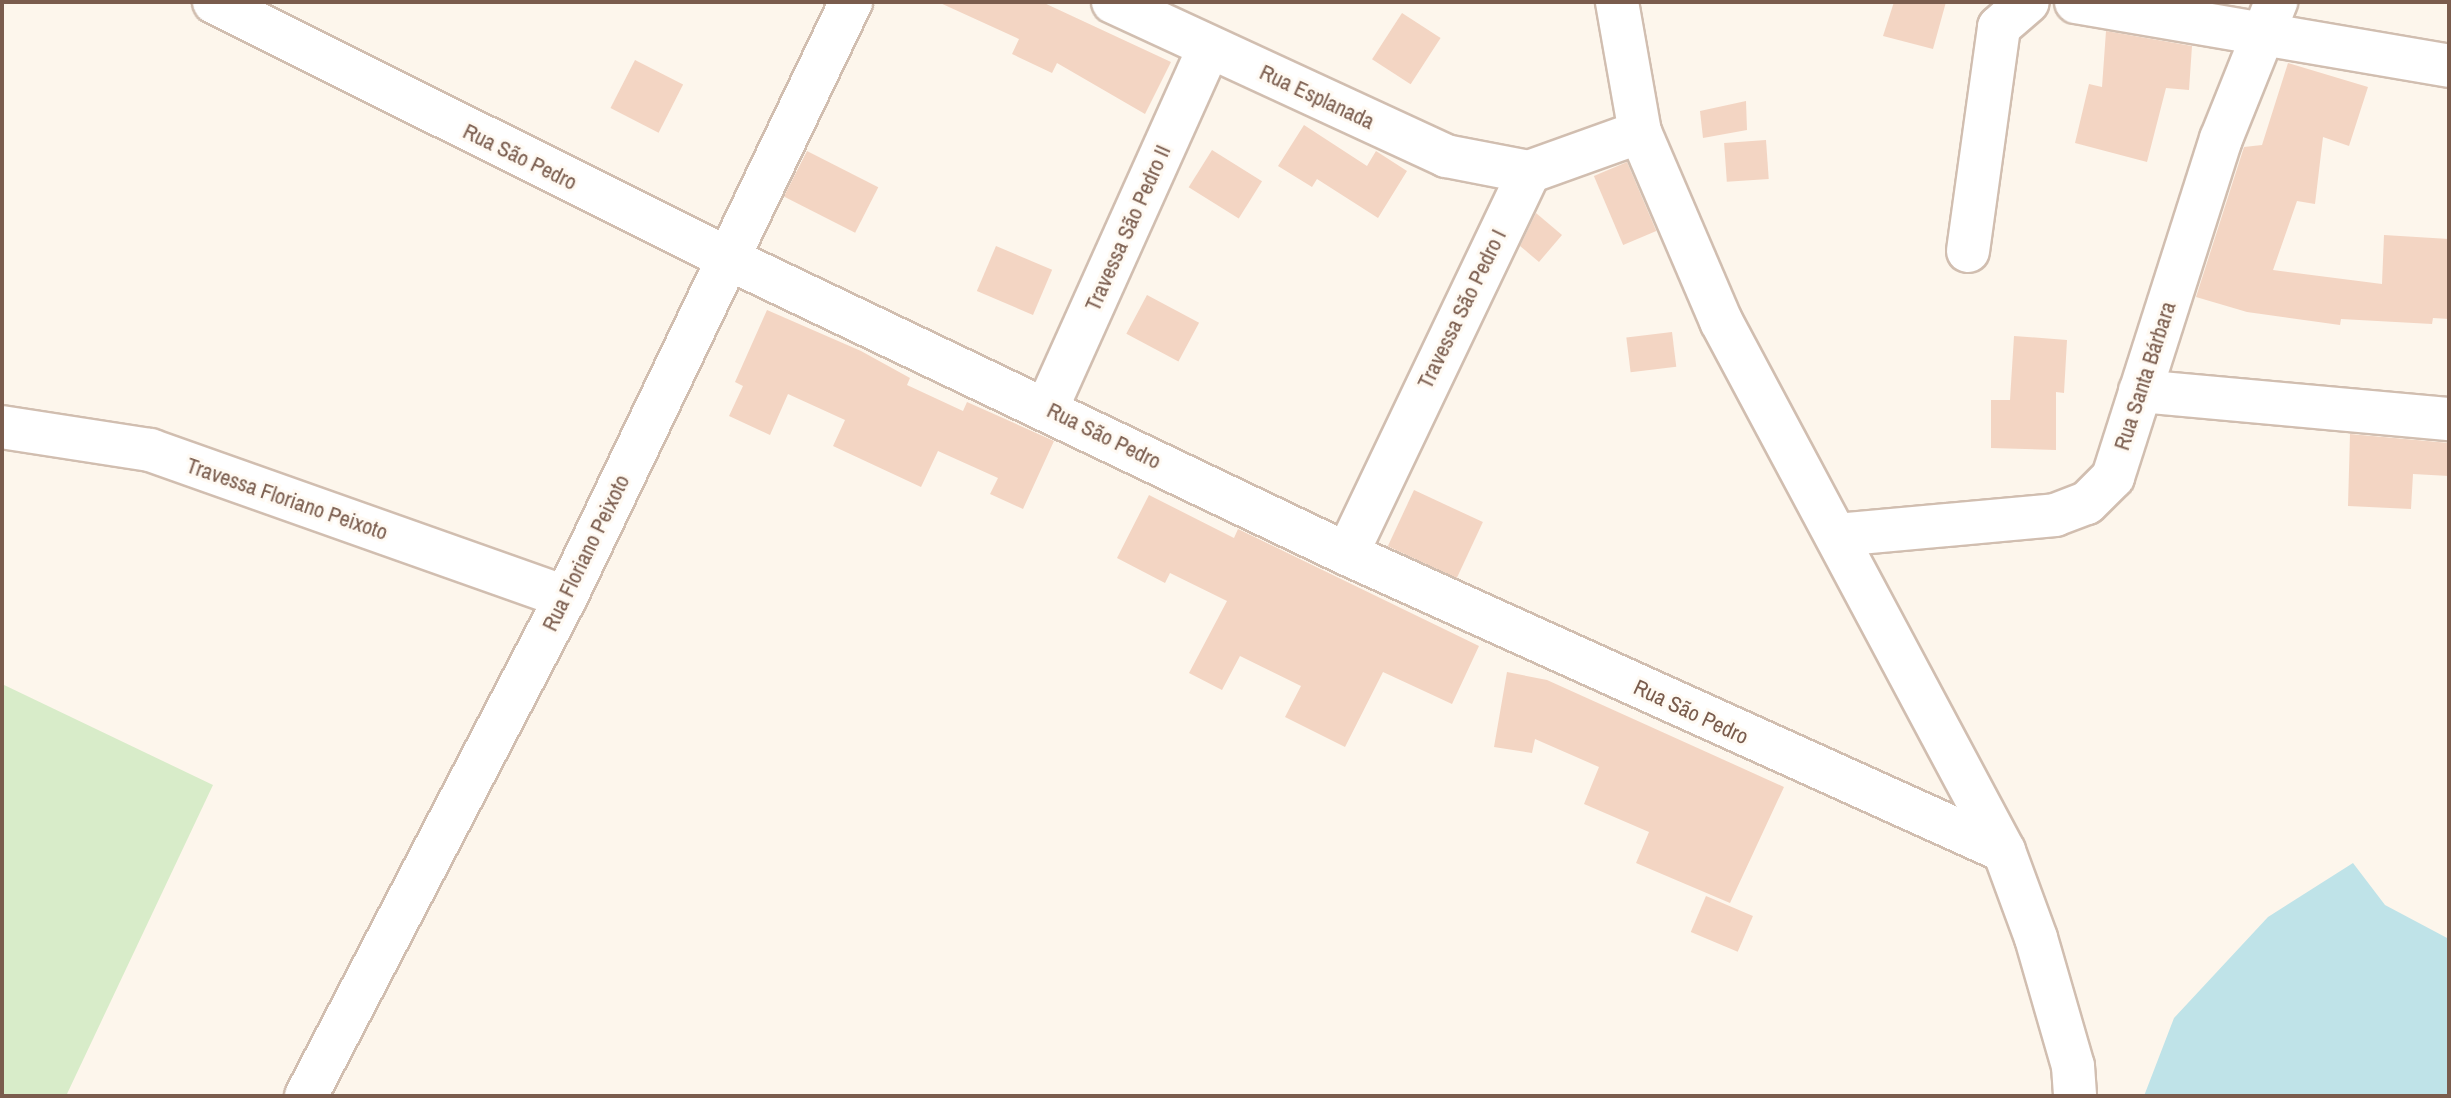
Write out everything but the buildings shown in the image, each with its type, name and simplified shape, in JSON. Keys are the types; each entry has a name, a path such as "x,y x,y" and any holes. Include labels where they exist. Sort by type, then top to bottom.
{"street":[{"name":"Rua São Pedro","path":"214,2 727,258 1047,408 1347,554 2004,851"},
{"name":"Rua Floriano Peixoto","path":"306,1096 566,597 851,2"},
{"name":"Rua Esplanada","path":"1113,2 1446,156 1529,172"},
{"path":"1617,2 1640,132 1721,321 2004,851 2036,938 2073,1066 2075,1096"},
{"path":"2076,2 2269,20 2449,66"},
{"path":"1968,251 2014,14"},
{"name":"Rua Santa Bárbara","path":"1837,535 2055,515 2087,503 2113,477 2221,139 2269,20"},
{"name":"Travessa São Pedro II","path":"1047,408 1209,48"},
{"path":"1529,172 1640,132"},
{"name":"Travessa São Pedro I","path":"1347,554 1529,172"},
{"path":"2140,391 2449,419"},
{"name":"Travessa Floriano Peixoto","path":"2,427 150,450 566,597"}],"green space":[{"path":"2,684 213,785 66,1096 2,1096"}],"water":[{"path":"2353,863 2385,905 2449,939 2449,1096 2144,1096 2174,1018 2268,917"}]}
